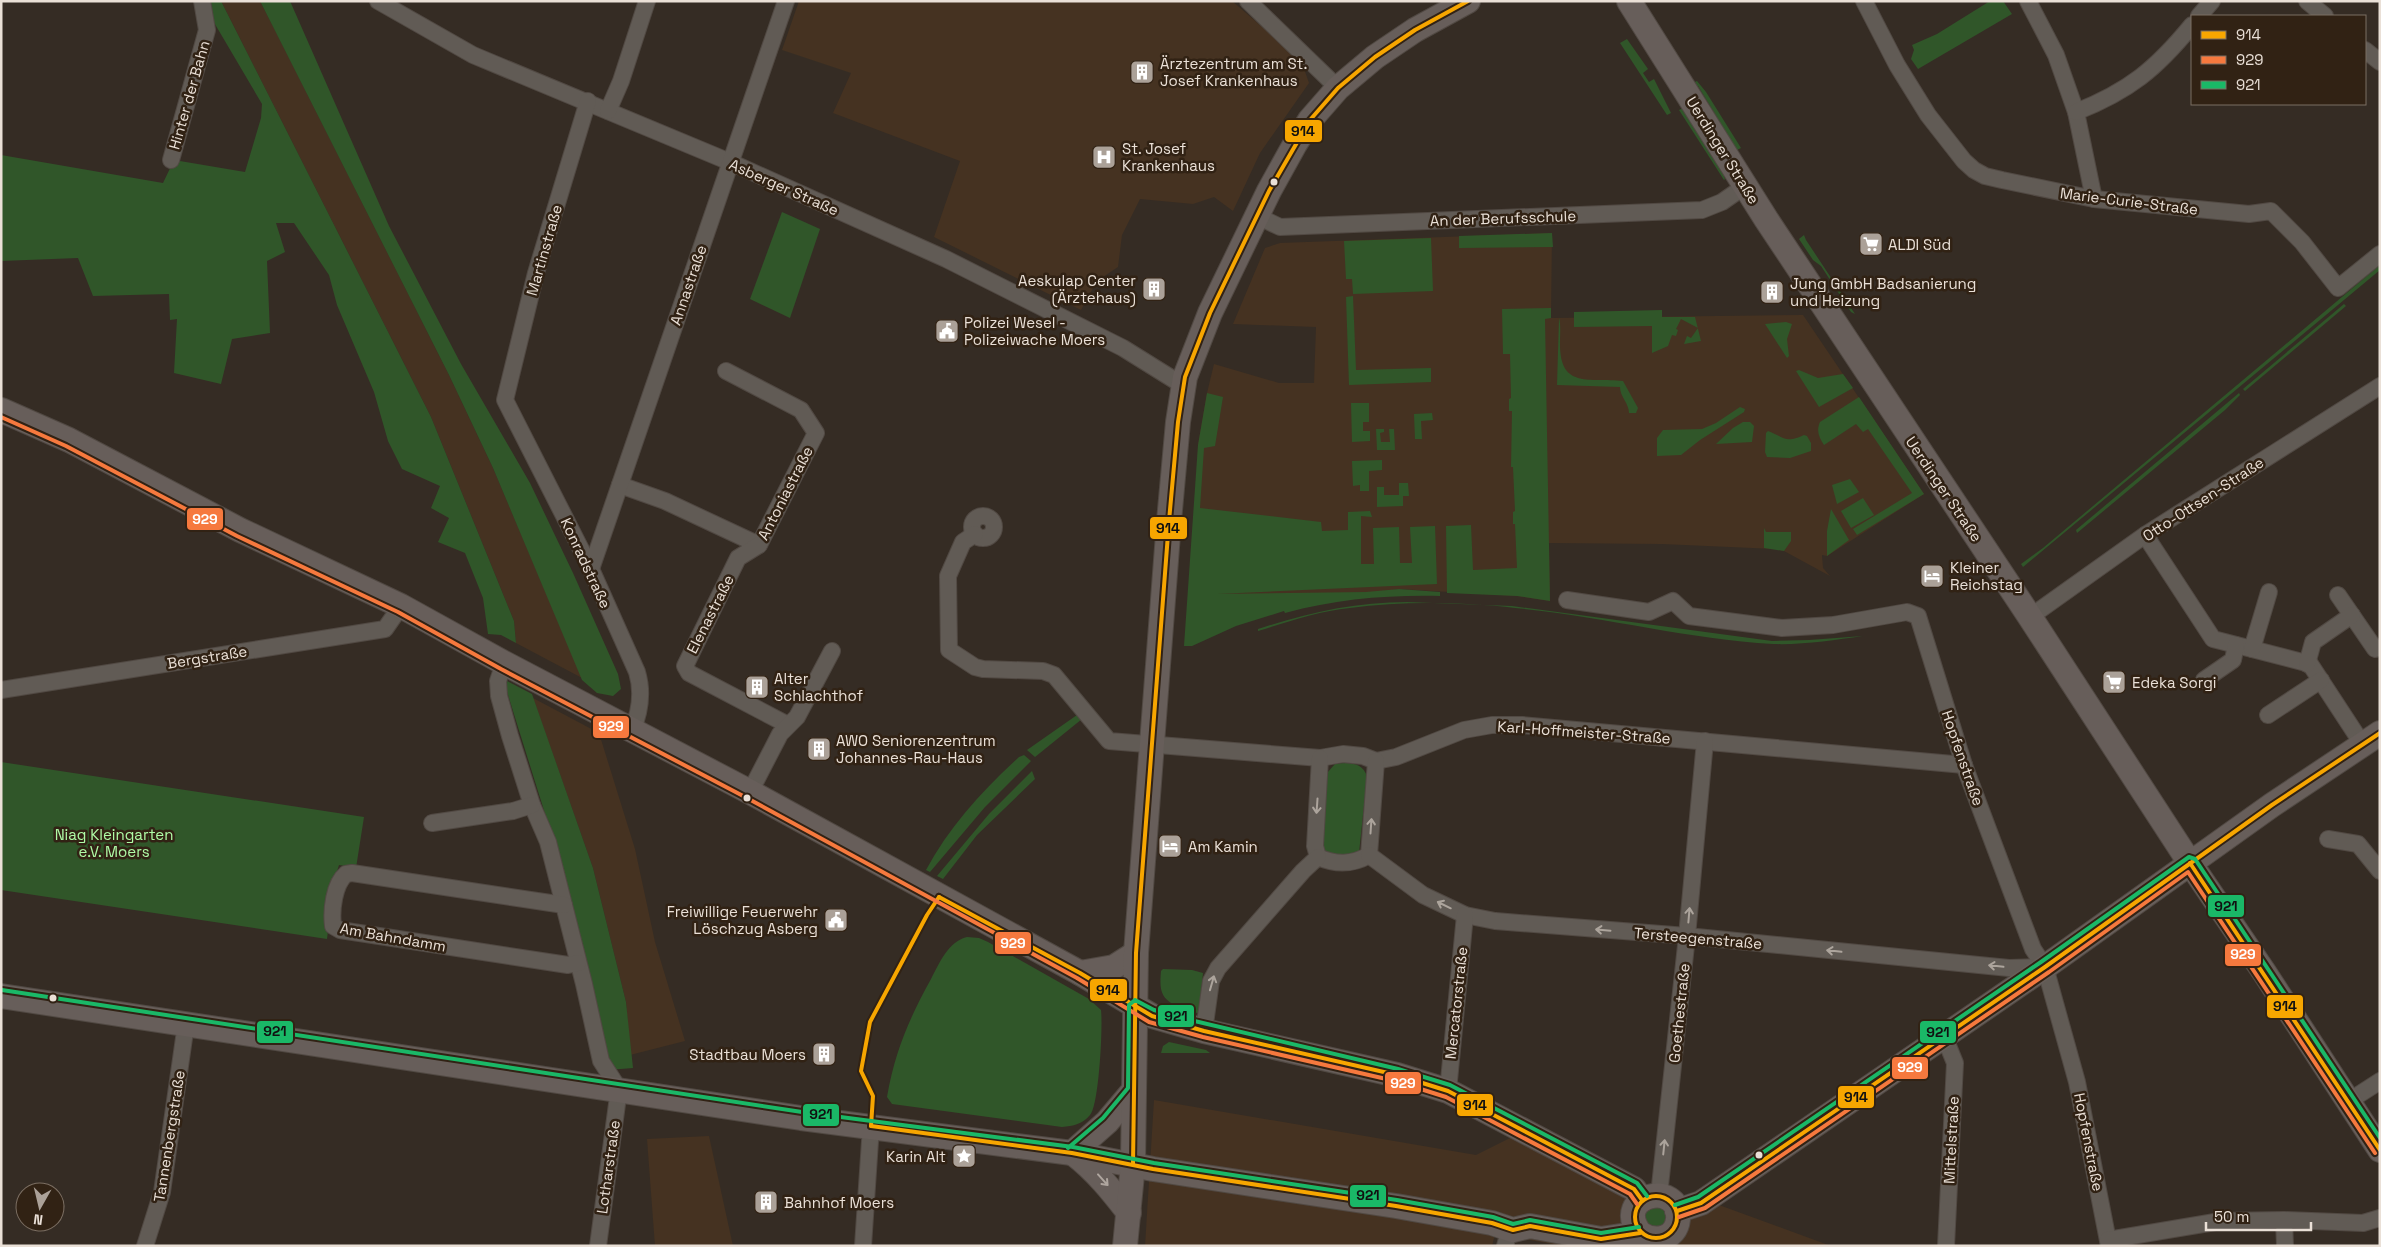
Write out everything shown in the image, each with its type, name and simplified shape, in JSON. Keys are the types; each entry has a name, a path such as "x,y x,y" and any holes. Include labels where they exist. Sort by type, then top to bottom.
{"main road":[{"path":"1125,1246 1133,1164 1136,953 1151,744 1178,422 1184,386 1210,313 1257,216 1295,144 1310,120 1338,88 1375,57 1415,30 1468,1"},
{"name":"Uerdinger Straße","path":"1629,1 1745,186 1875,386 2030,617 2380,1150"},
{"path":"1,410 69,440 240,530 401,606 504,663 750,792 1159,1018 1204,1031 1397,1075 1448,1091 1634,1190 1672,1203 1677,1211 1676,1225 1666,1237 1655,1240 1640,1233 1635,1227 1633,1218 1636,1207 1650,1197"},
{"path":"1677,1211 1701,1203 2045,967 2272,805 2372,739"},
{"path":"1080,973 1114,968 1136,953"},
{"path":"4,998 619,1089 793,1117 1072,1153 1492,1223 1509,1238 1530,1226 1601,1239 1640,1233"},
{"path":"1072,1153 1108,1122 1134,1090"},
{"path":"1072,1153 1088,1165 1106,1183 1129,1213"}],"street":[{"name":"Hinter der Bahn","path":"171,160 207,30 202,1"},
{"name":"Asberger Straße","path":"378,1 473,54 730,162 946,259 1123,348 1184,386"},
{"path":"608,110 621,80 647,1"},
{"name":"Annastraße","path":"591,569 786,1"},
{"path":"1248,1 1338,88"},
{"name":"Marie-Curie-Straße","path":"1864,1 1928,115 1964,161 1985,176 2094,199 2248,214 2271,211 2302,242 2338,288 2380,254"},
{"path":"2028,1 2056,55 2076,112 2094,199"},
{"path":"2200,15 2212,1"},
{"path":"2307,1 2324,15"},
{"path":"2076,112 2103,101 2148,73 2191,26"},
{"path":"2366,51 2380,62"},
{"name":"Martinstraße","path":"505,400 536,273 588,101"},
{"name":"An der Berufsschule","path":"1257,216 1280,227 1702,210 1722,202 1745,186"},
{"name":"Antoniastraße","path":"620,485 665,501 759,545 816,433 802,410 726,371"},
{"name":"Otto-Ottsen-Straße","path":"2030,617 2145,535 2380,386"},
{"name":"Konradstraße","path":"505,400 591,569 641,685 637,720 632,731"},
{"name":"Karl-Hoffmeister-Straße","path":"975,534 963,542 948,576 948,650 975,667 983,669 1049,672 1054,675 1109,741 1320,758 1344,754 1363,756 1376,761 1396,757 1464,730 1492,725 1522,725 1964,764"},
{"path":"2145,535 2214,639 2310,664 2321,680 2372,739"},
{"name":"Elenastraße","path":"759,545 738,558 685,666 689,673 788,725"},
{"path":"2204,680 2233,660 2244,647 2269,592"},
{"path":"2338,595 2375,649"},
{"name":"Hopfenstraße","path":"1567,600 1649,612 1672,601 1689,616 1782,628 1833,624 1907,612 1918,616 1964,764 2033,949 2045,967 2077,1082 2109,1243"},
{"name":"Bergstraße","path":"1,690 385,629 401,606"},
{"path":"2307,664 2313,642 2352,615"},
{"path":"750,792 780,734 797,718 832,651"},
{"path":"504,663 498,681 499,696 532,805 548,842 601,1061 619,1089"},
{"path":"2268,715 2321,680"},
{"name":"Goethestraße","path":"1650,1197 1687,936 1705,741"},
{"path":"1318,857 1315,846 1320,758"},
{"path":"1318,857 1329,862 1356,863 1369,855 1376,761"},
{"path":"432,823 514,812 532,805"},
{"path":"2328,839 2358,844 2380,871"},
{"name":"Tersteegenstraße","path":"1369,855 1423,895 1465,915 1495,921 1687,936 2009,968 2045,967"},
{"path":"1204,1031 1211,981 1218,968 1302,871 1318,857"},
{"name":"Am Bahndamm","path":"564,904 352,873 346,874 338,883 332,919 333,926 340,930 568,965 578,963"},
{"name":"Mercatorstraße","path":"1448,1091 1465,915"},
{"name":"Tannenbergstraße","path":"145,1246 162,1192 186,1024"},
{"name":"Mittelstraße","path":"1944,1036 1955,1063 1946,1246"},
{"path":"2348,1101 2380,1081"},
{"name":"Lotharstraße","path":"598,1246 619,1089"},
{"path":"862,1246 871,1126"},
{"path":"2109,1243 2197,1224 2284,1220 2363,1223 2380,1218"},
{"path":"2284,1220 2286,1246"}],"shaded area":[{"path":"221,1 260,1 449,375 493,468 582,678 516,643 514,621 431,417"},
{"name":"St. Josef Krankenhaus","path":"799,1 1232,1 1301,60 1309,83 1260,153 1233,211 1214,197 1193,204 1140,199 1122,235 1118,267 1097,281 1081,310 934,237 960,161 833,113 851,73 782,50"},
{"path":"1552,233 1551,318 1803,315 1924,494 1827,556 1822,555 1823,568 1830,576 1784,551 1775,549 1662,544 1549,543 1550,601 1517,596 1399,589 1193,616 1198,445 1214,364 1279,383 1314,383 1316,327 1233,324 1265,248 1280,243"},
{"path":"533,698 599,733 635,849 655,942 685,1041 630,1055 626,1002 593,868"},
{"path":"1154,1100 1476,1155 1514,1136 1612,1190 1672,1190 1702,1203 1708,1201 1831,1246 1564,1246 1495,1234 1492,1246 1145,1246"},
{"path":"709,1136 733,1246 655,1246 647,1139"}],"green space":[{"path":"206,1 221,1 431,417 514,621 516,643 501,635 488,634 483,598 465,553 438,542 449,518 431,508 440,486 402,469 388,441 374,392 337,305 329,275 294,223 276,223 285,252 267,261 270,333 232,339 221,384 174,373 177,319 170,320 169,294 93,296 78,258 1,261 1,155 163,183 174,160 245,172 261,118 262,104 209,14"},
{"path":"260,1 290,1 389,226 461,364 530,483 573,573 618,674 621,689 613,696 597,693 582,680 493,468 449,375"},
{"path":"1990,1 2003,1 2012,14 1918,69 1911,59 1914,50 1912,45 1937,34"},
{"path":"1627,39 1648,69 1643,73 1649,82 1654,79 1671,113 1667,115 1620,43"},
{"path":"1697,81 1741,148 1737,150 1698,86 1694,87 1692,83"},
{"path":"1683,108 1718,157 1724,180 1679,110"},
{"path":"782,212 820,229 790,318 750,299"},
{"path":"1552,233 1553,247 1459,248 1459,236"},
{"path":"1804,235 1855,314 1851,312 1821,266 1813,260 1799,239"},
{"path":"1431,238 1433,291 1353,294 1352,279 1346,279 1344,241"},
{"path":"2380,265 2380,270 2023,567 2021,564 2043,548"},
{"path":"1353,296 1356,370 1431,368 1431,382 1349,385 1346,297"},
{"path":"2344,304 2346,306 2245,391 2243,389"},
{"path":"1551,308 1551,318 1545,319 1550,601 1517,596 1447,593 1446,526 1471,525 1473,570 1517,568 1515,524 1513,524 1513,512 1515,511 1513,467 1511,467 1512,411 1509,411 1509,399 1511,398 1510,354 1503,354 1502,309"},
{"path":"1662,310 1662,317 1695,317 1698,328 1681,319 1676,329 1678,330 1676,336 1672,335 1668,346 1652,353 1652,326 1574,327 1574,312"},
{"path":"1559,318 1561,359 1565,369 1571,375 1579,378 1623,381 1638,408 1636,413 1629,413 1620,387 1557,385"},
{"path":"1786,322 1792,324 1787,339 1789,356 1787,358 1765,324"},
{"path":"1698,328 1701,341 1684,344 1687,336 1691,338"},
{"path":"1799,370 1818,378 1843,374 1853,388 1819,407 1796,371"},
{"path":"1207,393 1223,397 1215,446 1204,448 1200,508 1321,522 1322,531 1348,530 1348,512 1370,511 1372,517 1361,516 1361,564 1374,564 1373,528 1399,527 1400,563 1412,563 1410,527 1435,526 1437,584 1217,594 1366,592 1399,589 1440,592 1440,596 1400,596 1362,599 1324,604 1285,613 1284,611 1236,626 1192,646 1184,646 1198,445"},
{"path":"2239,393 2240,395 2225,410 2077,533 2076,530"},
{"path":"1859,397 1924,494 1857,535 1853,529 1912,493 1868,429 1863,432 1856,424 1824,445 1819,437 1820,422"},
{"path":"1351,403 1369,403 1369,422 1363,422 1363,431 1370,431 1370,441 1352,442"},
{"path":"1740,407 1745,409 1744,412 1700,440 1681,455 1657,456 1657,438 1663,430 1702,429 1716,423"},
{"path":"1432,413 1433,420 1421,421 1422,439 1415,439 1414,414"},
{"path":"1743,422 1750,422 1754,426 1752,442 1716,444 1733,428"},
{"path":"1376,429 1384,429 1384,432 1380,433 1381,442 1390,442 1389,429 1394,429 1395,450 1377,450"},
{"path":"1768,431 1788,439 1807,436 1811,443 1811,451 1790,458 1767,457 1765,452 1766,433"},
{"path":"1382,460 1382,470 1369,471 1369,491 1360,491 1360,485 1353,486 1352,461"},
{"path":"1850,479 1859,492 1837,504 1832,485"},
{"path":"1399,483 1408,483 1409,496 1403,496 1403,506 1377,507 1377,487 1384,487 1384,495 1399,495"},
{"path":"1863,498 1874,515 1851,528 1841,511"},
{"path":"1831,509 1849,540 1827,556 1827,531"},
{"path":"1764,528 1766,532 1791,532 1791,541 1784,551 1764,548"},
{"path":"1407,602 1440,603 1390,604 1338,609 1258,631 1258,629 1276,623 1313,613 1350,606"},
{"path":"1477,605 1512,606 1772,641 1863,636 1830,641 1773,644 1677,633 1580,616"},
{"path":"503,679 532,694 593,868 626,1002 633,1068 608,1070 557,852"},
{"path":"1077,715 1082,719 1035,757 1027,750"},
{"path":"1024,755 1031,761 985,807 930,872 926,870 956,824 980,796 1019,757"},
{"name":"Niag Kleingarten e.V. Moers","path":"1,762 364,817 356,868 339,865 334,881 327,939 1,890"},
{"path":"1350,763 1359,766 1367,777 1359,853 1330,856 1322,849 1327,773 1335,764"},
{"path":"1032,771 1035,779 977,835 943,879 937,876 989,814"},
{"path":"967,937 979,938 988,942 1089,999 1101,1010 1101,1048 1096,1097 1090,1115 1084,1121 1062,1127 892,1104 887,1097 894,1065 916,1008 945,954 955,943"},
{"path":"1163,969 1192,970 1203,973 1199,1013 1183,1009 1166,999 1161,985 1161,971"},
{"path":"1169,1042 1206,1050 1210,1053 1161,1053 1163,1046"},
{"path":"1660,1205 1667,1215 1665,1224 1650,1231 1643,1213"}],"transit line":[{"name":"914","path":"1133,1164 1136,953 1169,521 1178,422 1185,377 1210,313 1269,191 1310,120 1338,88 1375,57 1415,30 1468,1"},
{"name":"929","path":"1,417 66,446 237,536 398,612 501,669 747,798 1077,978 1149,1022 1203,1037 1395,1081 1446,1097 1630,1194 1637,1204"},
{"name":"914","path":"1677,1211 1701,1203 2045,967 2272,805 2380,733"},
{"name":"921","path":"1675,1205 1698,1197 2041,962 2189,857 2195,859 2380,1138"},
{"name":"914","path":"2190,863 2380,1150"},
{"name":"929","path":"1679,1217 1705,1208 2049,972 2188,872 2375,1153"},
{"name":"914","path":"939,897 1080,973 1152,1016 1204,1031 1397,1075 1448,1091 1634,1189 1642,1200"},
{"name":"914","path":"871,1126 873,1096 861,1071 870,1022 927,915 939,897"},
{"name":"921","path":"2,990 802,1112 1073,1147 1154,1163 1397,1200 1493,1217 1513,1224 1530,1220 1601,1233 1639,1227"},
{"name":"921","path":"1068,1148 1103,1118 1128,1088 1129,1005 1135,1000 1154,1010 1186,1019 1398,1069 1450,1085 1637,1183 1647,1196"},
{"name":"914","path":"871,1126 1072,1153 1153,1169 1396,1206 1492,1223 1513,1230 1530,1226 1601,1239 1640,1233"},
{"name":"914","path":"1660,1196 1668,1199 1674,1205 1677,1217 1674,1229 1668,1235 1652,1238 1644,1235 1638,1229 1635,1213 1638,1205 1644,1199 1660,1196"}],"place":[{"name":"Ärztezentrum am St. Josef Krankenhaus","path":"1142,72"},
{"name":"St. Josef Krankenhaus","path":"1104,157"},
{"name":"ALDI Süd","path":"1871,244"},
{"name":"Aeskulap Center (Ärztehaus)","path":"1154,289"},
{"name":"Jung GmbH Badsanierung und Heizung","path":"1772,292"},
{"name":"Polizei Wesel - Polizeiwache Moers","path":"947,331"},
{"name":"Kleiner Reichstag","path":"1932,576"},
{"name":"Edeka Sorgi","path":"2114,682"},
{"name":"Alter Schlachthof","path":"757,687"},
{"name":"AWO Seniorenzentrum Johannes-Rau-Haus","path":"819,749"},
{"name":"Am Kamin","path":"1170,846"},
{"name":"Freiwillige Feuerwehr Löschzug Asberg","path":"836,920"},
{"name":"Stadtbau Moers","path":"824,1054"},
{"name":"Karin Alt","path":"964,1156"},
{"name":"Bahnhof Moers","path":"766,1202"}]}
